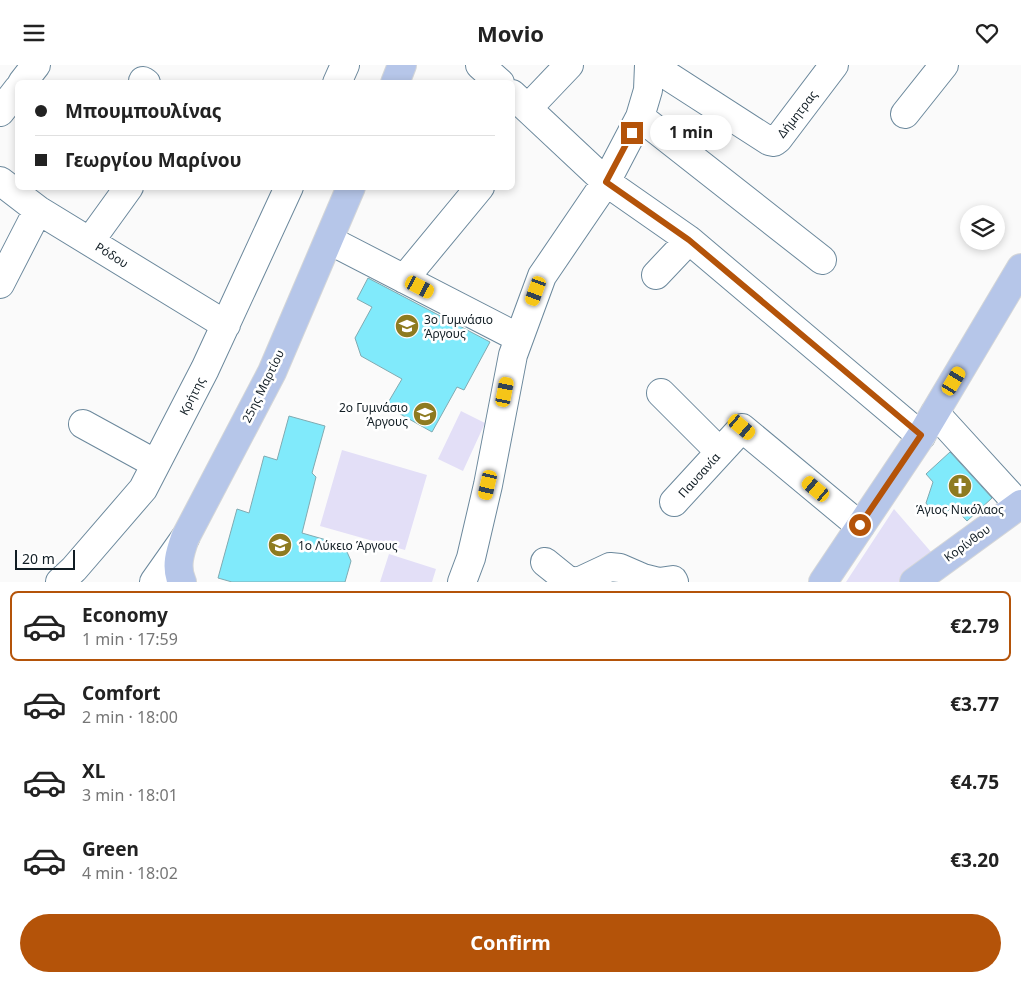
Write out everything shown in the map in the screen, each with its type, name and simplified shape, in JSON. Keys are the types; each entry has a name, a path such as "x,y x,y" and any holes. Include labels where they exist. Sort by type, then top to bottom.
{"main road":[{"path":"396,80 402,65"},
{"name":"25ης Μαρτίου","path":"182,582 178,567 185,538 272,372 350,190"},
{"path":"823,582 928,424 1021,268"},
{"name":"Κορίνθου","path":"914,582 1020,505"}],"street":[{"path":"25,80 36,65"},
{"path":"338,80 345,65"},
{"path":"480,65 497,80"},
{"path":"569,65 520,101 606,182 689,240 928,424 1020,505"},
{"path":"462,582 471,558 488,485 512,355 542,276 606,182 640,117 648,90 650,65"},
{"name":"Δήμητρας","path":"650,65 769,141 774,142 834,65"},
{"path":"905,115 944,65"},
{"path":"640,117 822,260"},
{"name":"Ρόδου","path":"0,181 38,210 226,325"},
{"path":"90,241 127,190"},
{"name":"Κρήτης","path":"60,582 74,569 144,489 206,369 288,190"},
{"path":"404,279 478,190"},
{"path":"2,273 38,210"},
{"path":"656,275 689,240"},
{"path":"329,241 519,338"},
{"path":"660,393 720,452"},
{"path":"83,424 156,464"},
{"name":"Παυσανία","path":"674,502 742,427 860,525"},
{"path":"154,582 185,538"},
{"path":"545,562 566,579 576,582 610,567 620,568 643,578 659,582 673,580 674,582"}],"shaded area":[{"path":"461,411 485,423 463,471 438,459"},
{"path":"342,450 427,475 405,550 320,526"},
{"path":"894,509 938,560 906,582 846,582"},
{"path":"389,554 436,569 432,582 380,582"}],"building":[{"path":"368,278 490,342 464,390 457,387 432,432 386,406 402,379 361,356 355,338 372,307 357,299"},
{"path":"289,416 325,426 312,473 316,477 302,533 344,545 351,561 345,582 232,582 218,578 237,509 249,513 264,456 277,460"},
{"name":"Άγιος Νικόλαος","path":"950,452 992,498 967,521 953,506 945,514 934,515 926,503 933,482 926,474"}],"place":[{"name":"3ο Γυμνάσιο Άργους","path":"407,326"},
{"name":"2ο Γυμνάσιο Άργους","path":"425,414"},
{"name":"Άγιος Νικόλαος","path":"960,486"},
{"name":"1ο Λύκειο Άργους","path":"280,545"}],"route":[{"path":"632,133 606,182 689,240 921,435 860,525"}]}
